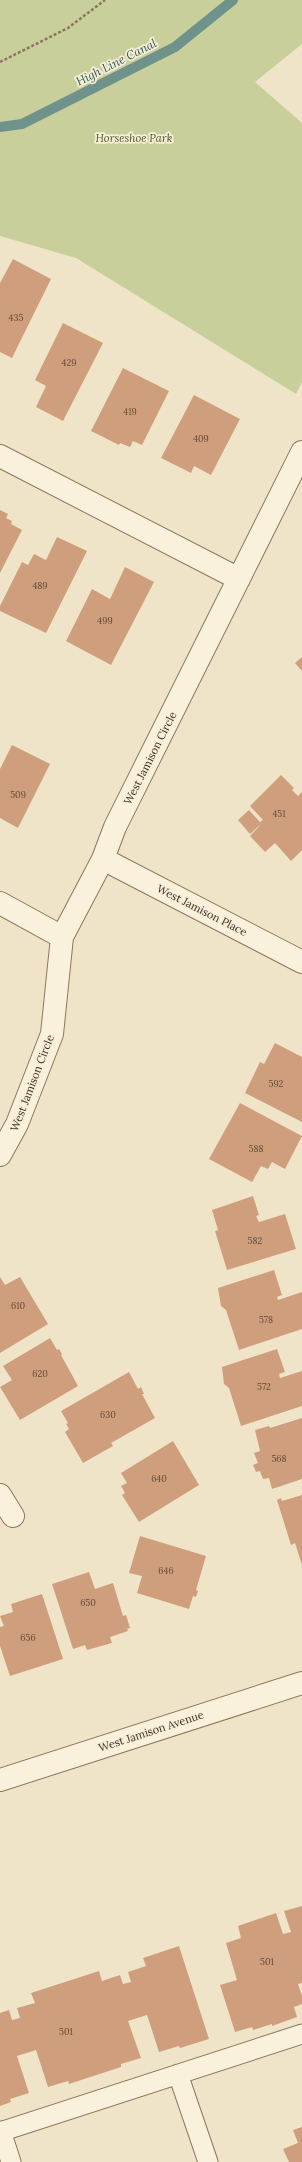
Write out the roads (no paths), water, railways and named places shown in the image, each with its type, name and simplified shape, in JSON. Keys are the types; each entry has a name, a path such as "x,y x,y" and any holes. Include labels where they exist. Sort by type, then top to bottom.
{"street":[{"name":"West Jamison Circle","path":"0,1155 17,1124 52,1034 62,937 103,859 115,827 302,452"},
{"path":"0,456 238,579"},
{"name":"West Jamison Place","path":"103,859 302,962"},
{"path":"0,903 62,937"},
{"path":"0,1495 13,1516"},
{"name":"West Jamison Avenue","path":"0,1780 302,1683"}],"lane":[{"path":"11,2162 0,2132 302,2034"},
{"path":"178,2074 208,2162"}],"waterway":[{"name":"High Line Canal","path":"0,127 22,124 175,47 233,0"}],"park label":[{"name":"Horseshoe Park","path":"134,138"}]}
